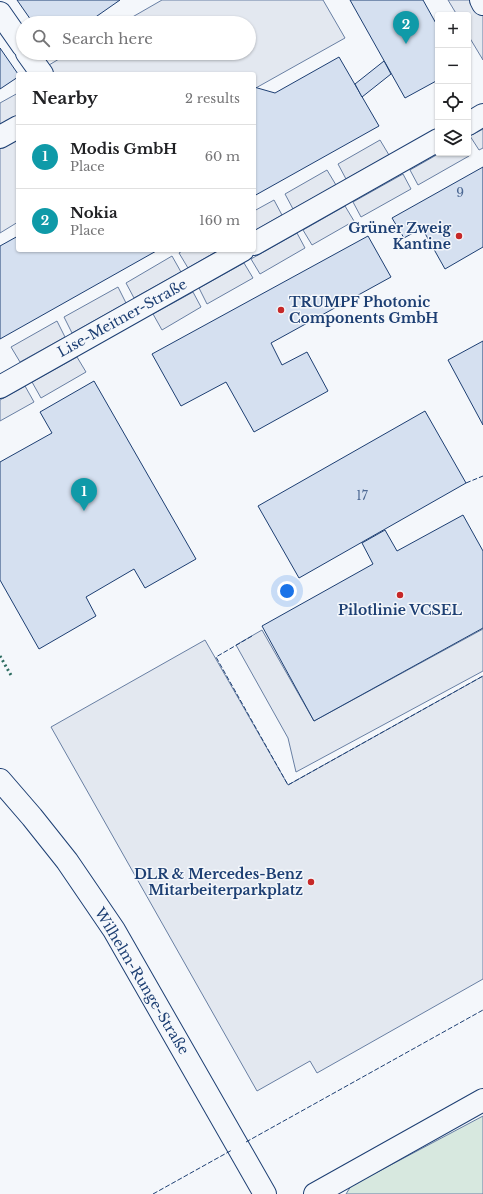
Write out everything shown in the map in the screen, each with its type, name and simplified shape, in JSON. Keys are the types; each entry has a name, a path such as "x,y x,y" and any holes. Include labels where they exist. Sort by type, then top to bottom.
{"street":[{"path":"481,0 483,4"},
{"path":"0,13 16,36"},
{"path":"33,60 41,72"},
{"path":"471,122 483,115"},
{"path":"0,137 16,128"},
{"path":"256,243 435,142"},
{"name":"Lise-Meitner-Straße","path":"0,387 239,252"},
{"name":"Wilhelm-Runge-Straße","path":"0,780 58,850 114,930 265,1194"},
{"path":"328,1191 483,1100"}],"shaded area":[{"path":"162,0 323,0 345,38 256,88 256,72 43,72 49,65 57,60 256,60 256,16 134,16"},
{"path":"448,0 483,0 483,60 471,40 471,12 455,12"},
{"path":"16,94 16,223 0,233 0,103"},
{"path":"483,129 483,148 479,150 471,135"},
{"path":"380,140 389,155 346,179 338,164"},
{"path":"435,156 469,156 418,185 410,170"},
{"path":"327,170 336,185 293,209 285,194"},
{"path":"403,174 411,189 361,217 353,202"},
{"path":"274,200 282,215 256,230 256,210"},
{"path":"345,206 354,221 312,245 303,230"},
{"path":"297,233 305,248 260,274 251,259"},
{"path":"181,252 216,252 188,268 179,253"},
{"path":"172,256 181,272 134,298 126,283"},
{"path":"244,263 253,278 207,304 199,288"},
{"path":"118,287 126,303 72,333 64,317"},
{"path":"193,292 201,307 162,330 153,314"},
{"path":"57,321 65,337 20,362 11,347"},
{"path":"77,357 86,372 41,398 32,382"},
{"path":"25,386 34,402 0,421 0,400"},
{"path":"483,629 483,671 296,772 288,738 236,645 262,630 314,721"},
{"name":"DLR & Mercedes-Benz Mitarbeiterparkplatz","path":"205,640 288,785 483,676 483,979 317,1073 310,1061 257,1091 51,727"},
{"path":"483,1116 483,1194 346,1194 351,1186"}],"building":[{"path":"17,0 120,0 97,16 28,16"},
{"path":"350,0 423,0 435,22 435,82 405,98"},
{"path":"0,48 17,72 16,78 0,89"},
{"path":"339,57 379,126 256,195 256,88 275,93"},
{"path":"384,61 391,74 362,97 355,84"},
{"path":"483,167 483,247 445,269 422,228 404,238 392,218"},
{"name":"TRUMPF Photonic Components GmbH","path":"368,236 391,277 271,343 282,365 307,352 328,391 254,432 226,382 181,406 152,354"},
{"path":"16,237 16,252 154,252 0,339 0,246"},
{"path":"483,341 483,425 448,360"},
{"path":"94,381 196,559 145,588 134,569 86,597 96,616 39,649 0,580 0,462 52,433 40,412"},
{"path":"425,411 466,483 299,578 258,506"},
{"name":"Pilotlinie VCSEL","path":"463,515 483,551 483,628 314,721 262,626 373,564 362,543 385,530 397,551"}],"hedge":[{"path":"0,656 12,677"}],"fence":[{"path":"466,483 483,476"},
{"path":"252,636 216,657 288,785 483,676"},
{"path":"246,1142 483,1010"},
{"path":"153,1194 232,1150"}],"place":[{"name":"Nokia","path":"406,44"},
{"name":"Grüner Zweig Kantine","path":"459,236"},
{"name":"TRUMPF Photonic Components GmbH","path":"281,310"},
{"name":"Modis GmbH","path":"84,511"},
{"name":"Pilotlinie VCSEL","path":"400,595"},
{"name":"DLR & Mercedes-Benz Mitarbeiterparkplatz","path":"311,882"}]}
